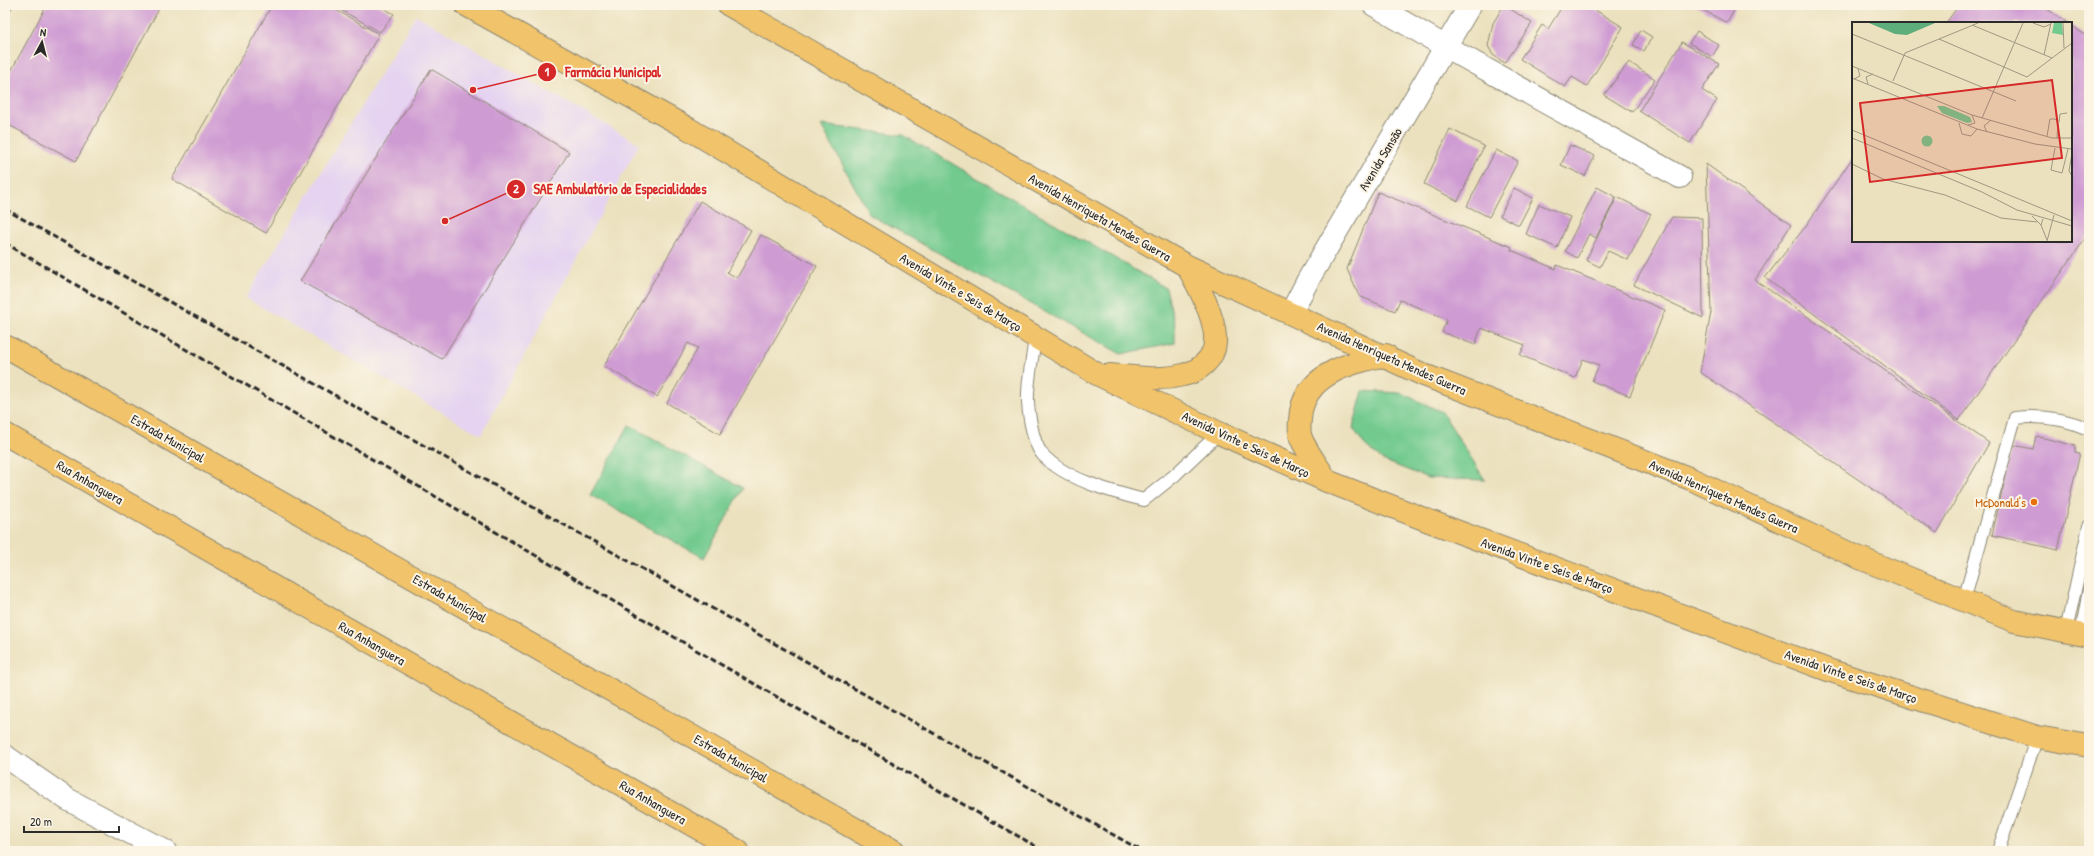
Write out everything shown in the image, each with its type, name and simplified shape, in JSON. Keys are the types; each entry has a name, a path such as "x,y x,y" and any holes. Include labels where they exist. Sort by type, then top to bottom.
{"main road":[{"name":"Avenida Vinte e Seis de Março","path":"466,5 689,129 1097,374 1219,433 1327,480 1429,521 1828,670 2037,737 2089,746"},
{"name":"Avenida Henriqueta Mendes Guerra","path":"729,5 1187,266 1424,374 1691,478 1855,556 2014,621 2079,634"},
{"path":"1097,374 1156,378 1184,375 1207,363 1216,344 1214,333 1202,296 1187,266"},
{"name":"Estrada Municipal","path":"5,346 894,851"},
{"path":"1327,480 1301,438 1299,420 1303,401 1318,382 1330,372 1353,362 1386,356"},
{"name":"Rua Anhanguera","path":"5,434 738,851"}],"street":[{"path":"1374,5 1446,47 1680,176"},
{"name":"Avenida Sansão","path":"1291,313 1308,280 1470,5"},
{"path":"5,756 67,799 165,851"}],"lane":[{"path":"1035,337 1028,393 1032,432 1041,453 1057,466 1077,477 1117,494 1144,500 1175,475 1219,433"},
{"path":"1964,600 2015,418 2041,417 2073,422 2089,429"},
{"path":"2079,634 2089,526"},
{"path":"2079,634 2089,590"},
{"path":"1998,851 2037,737"}],"shaded area":[{"path":"416,15 639,144 481,435 246,298"}],"green space":[{"path":"821,125 903,135 1166,288 1175,325 1175,343 1121,354 870,215"},
{"path":"1363,391 1401,393 1442,412 1485,480 1428,478 1382,460 1364,444 1353,428"},
{"path":"629,425 743,488 704,558 590,495"}],"building":[{"path":"5,5 13,5 5,20"},
{"path":"47,5 161,5 76,161 5,123 5,82"},
{"path":"272,5 327,5 379,34 266,233 172,179"},
{"path":"332,5 378,5 394,14 380,32"},
{"path":"1504,5 1532,23 1505,63 1493,55 1488,46 1493,23"},
{"path":"1563,5 1587,5 1623,27 1587,86 1572,77 1565,87 1520,59 1542,25 1548,29"},
{"path":"1694,5 1737,5 1727,23"},
{"path":"1959,5 2041,5 2066,22 1947,22"},
{"path":"2072,26 2089,38 2089,233 1959,420 1765,278 1805,227 1852,158 1852,242 2072,242"},
{"path":"1641,30 1652,37 1644,51 1633,45"},
{"path":"1697,31 1719,45 1712,57 1689,43"},
{"path":"1682,42 1719,64 1702,90 1717,100 1690,143 1639,111"},
{"path":"1629,62 1655,79 1632,112 1604,95"},
{"path":"431,69 569,152 442,359 300,281"},
{"path":"1450,129 1484,146 1458,201 1424,184"},
{"path":"1570,145 1595,156 1585,176 1561,165"},
{"path":"1496,150 1518,161 1489,217 1467,206"},
{"path":"1706,164 1791,225 1755,280 1989,443 1937,533 1700,372 1711,312"},
{"path":"1597,187 1616,197 1596,238 1589,234 1577,258 1565,251"},
{"path":"1514,188 1533,198 1519,225 1500,216"},
{"path":"1378,192 1512,247 1511,250 1556,269 1557,265 1665,310 1630,396 1592,381 1599,365 1583,359 1575,378 1520,355 1525,345 1481,328 1475,345 1442,332 1447,319 1400,300 1395,311 1359,296 1347,269"},
{"path":"1617,197 1651,214 1628,260 1608,251 1600,267 1586,260"},
{"path":"700,201 751,230 727,272 737,278 761,235 817,266 720,434 667,403 698,348 688,343 657,397 604,366"},
{"path":"1539,204 1570,217 1557,248 1526,234"},
{"path":"1672,217 1702,218 1703,318 1634,285"},
{"name":"McDonald's","path":"2036,436 2076,446 2075,452 2080,453 2058,550 1992,535 2013,445 2033,449"}],"railway":[{"path":"5,209 1142,851"},
{"path":"5,243 720,664 1044,851"}],"place":[{"name":"Farmácia Municipal","path":"473,90"},
{"name":"SAE Ambulatório de Especialidades","path":"445,221"},
{"name":"McDonald's","path":"2034,502"}]}
